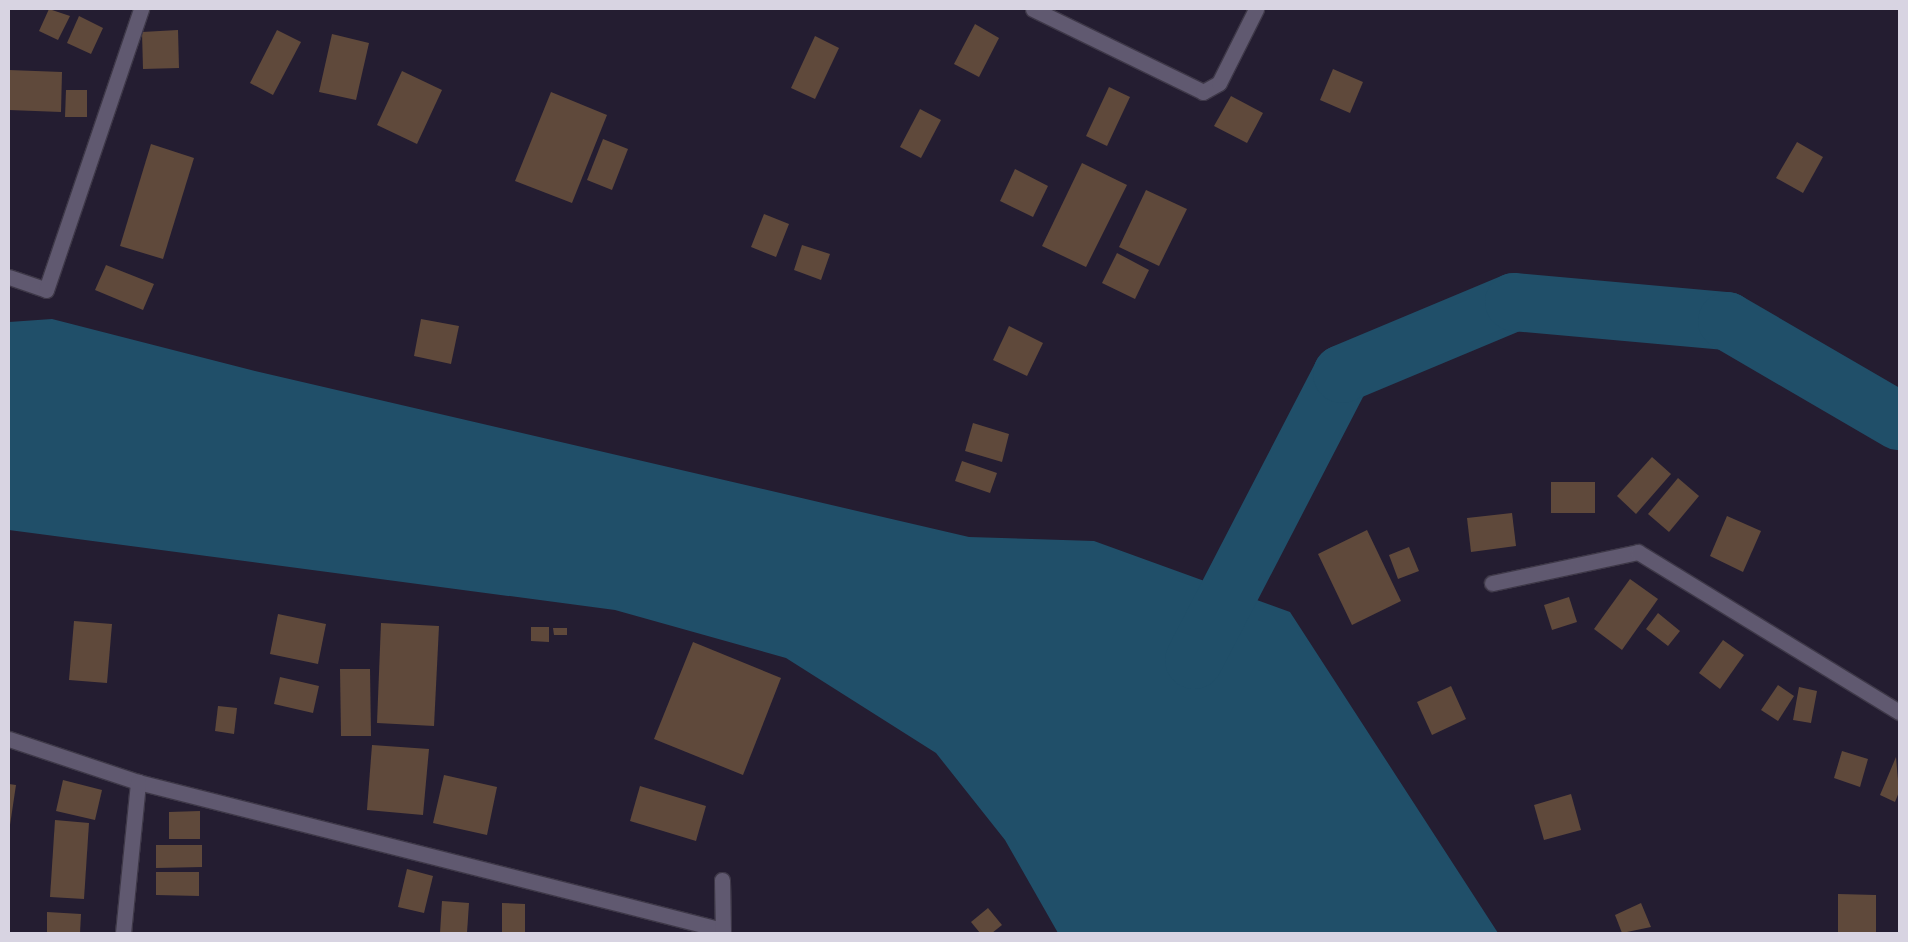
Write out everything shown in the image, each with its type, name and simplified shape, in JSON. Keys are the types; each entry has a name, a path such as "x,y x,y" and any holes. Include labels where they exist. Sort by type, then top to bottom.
{"street":[{"path":"9,277 46,290 141,9"},
{"path":"1033,9 1203,92 1219,83 1256,9"},
{"path":"1492,583 1638,552 1899,712"},
{"path":"9,739 138,782 723,932 722,880"},
{"path":"123,933 138,782"}],"water":[{"path":"52,319 255,371 969,537 1094,541 1290,612 1498,933 1058,933 1005,840 936,753 786,658 615,610 9,530 9,322"}],"building":[{"path":"49,9 70,16 58,40 39,31"},
{"path":"79,16 103,28 91,54 67,43"},
{"path":"975,24 999,38 979,77 954,64"},
{"path":"178,30 179,68 143,69 142,32"},
{"path":"277,30 301,42 273,95 250,83"},
{"path":"332,34 369,43 356,100 319,92"},
{"path":"815,36 839,48 815,99 791,88"},
{"path":"1333,69 1363,82 1350,113 1320,100"},
{"path":"9,70 62,72 61,112 9,110"},
{"path":"402,71 442,90 417,144 377,125"},
{"path":"1109,87 1130,97 1107,146 1086,136"},
{"path":"66,90 87,90 87,117 65,117"},
{"path":"551,92 607,115 572,203 515,181"},
{"path":"1231,96 1263,113 1247,143 1214,126"},
{"path":"920,109 941,120 921,158 900,147"},
{"path":"603,139 628,149 612,190 587,180"},
{"path":"1797,142 1823,157 1803,193 1776,178"},
{"path":"151,144 194,158 163,259 120,246"},
{"path":"1082,163 1127,185 1086,267 1042,246"},
{"path":"1015,169 1048,186 1033,217 1000,201"},
{"path":"1146,190 1187,209 1159,266 1119,247"},
{"path":"764,214 789,224 776,257 751,247"},
{"path":"802,245 830,254 821,280 794,270"},
{"path":"1117,253 1149,270 1135,299 1102,283"},
{"path":"106,265 154,284 143,310 95,290"},
{"path":"421,319 459,326 451,364 414,356"},
{"path":"1009,326 1043,343 1027,376 993,360"},
{"path":"973,423 1009,434 1002,462 965,451"},
{"path":"1652,457 1671,474 1636,514 1617,496"},
{"path":"962,461 997,473 990,493 955,481"},
{"path":"1678,478 1699,496 1669,532 1648,514"},
{"path":"1551,482 1595,482 1595,513 1551,513"},
{"path":"1512,513 1516,546 1471,552 1467,518"},
{"path":"1727,516 1761,531 1743,572 1710,556"},
{"path":"1367,530 1401,601 1352,625 1318,554"},
{"path":"1409,547 1419,571 1398,579 1389,555"},
{"path":"1630,579 1658,599 1622,650 1594,629"},
{"path":"1569,597 1577,622 1552,630 1544,605"},
{"path":"1658,613 1680,631 1668,646 1646,629"},
{"path":"278,614 326,624 318,664 270,654"},
{"path":"74,621 112,624 107,683 69,680"},
{"path":"381,623 439,626 434,726 377,723"},
{"path":"531,627 549,627 549,642 531,641"},
{"path":"553,628 567,628 567,635 554,635"},
{"path":"1723,640 1744,655 1720,689 1699,673"},
{"path":"693,642 781,678 743,775 654,739"},
{"path":"340,669 370,669 371,736 341,736"},
{"path":"280,677 319,686 313,713 274,704"},
{"path":"1778,685 1794,696 1778,721 1761,710"},
{"path":"1451,686 1466,719 1432,735 1417,702"},
{"path":"1799,687 1817,691 1811,723 1793,720"},
{"path":"218,706 237,708 234,734 215,731"},
{"path":"372,745 429,749 423,815 367,810"},
{"path":"1842,751 1868,759 1860,787 1834,778"},
{"path":"1896,757 1899,792 1895,802 1880,795"},
{"path":"444,775 497,787 487,835 433,823"},
{"path":"63,780 102,790 95,820 56,811"},
{"path":"9,784 16,785 10,825 9,825"},
{"path":"640,786 706,806 696,841 630,821"},
{"path":"1571,794 1581,830 1544,840 1534,805"},
{"path":"200,811 200,839 169,839 169,812"},
{"path":"55,820 89,823 84,899 50,897"},
{"path":"156,845 202,845 202,867 156,868"},
{"path":"407,869 433,876 424,913 398,907"},
{"path":"156,872 199,872 199,896 156,895"},
{"path":"1838,894 1876,895 1876,933 1838,933"},
{"path":"442,901 469,903 467,933 440,933"},
{"path":"502,903 525,904 525,933 502,933"},
{"path":"1641,903 1651,927 1622,933 1615,915"},
{"path":"988,908 1002,925 992,933 980,933 971,922"},
{"path":"47,912 81,914 80,933 47,933"}],"waterway":[{"path":"1194,660 1342,374 1514,302 1727,321 1899,421"}]}
